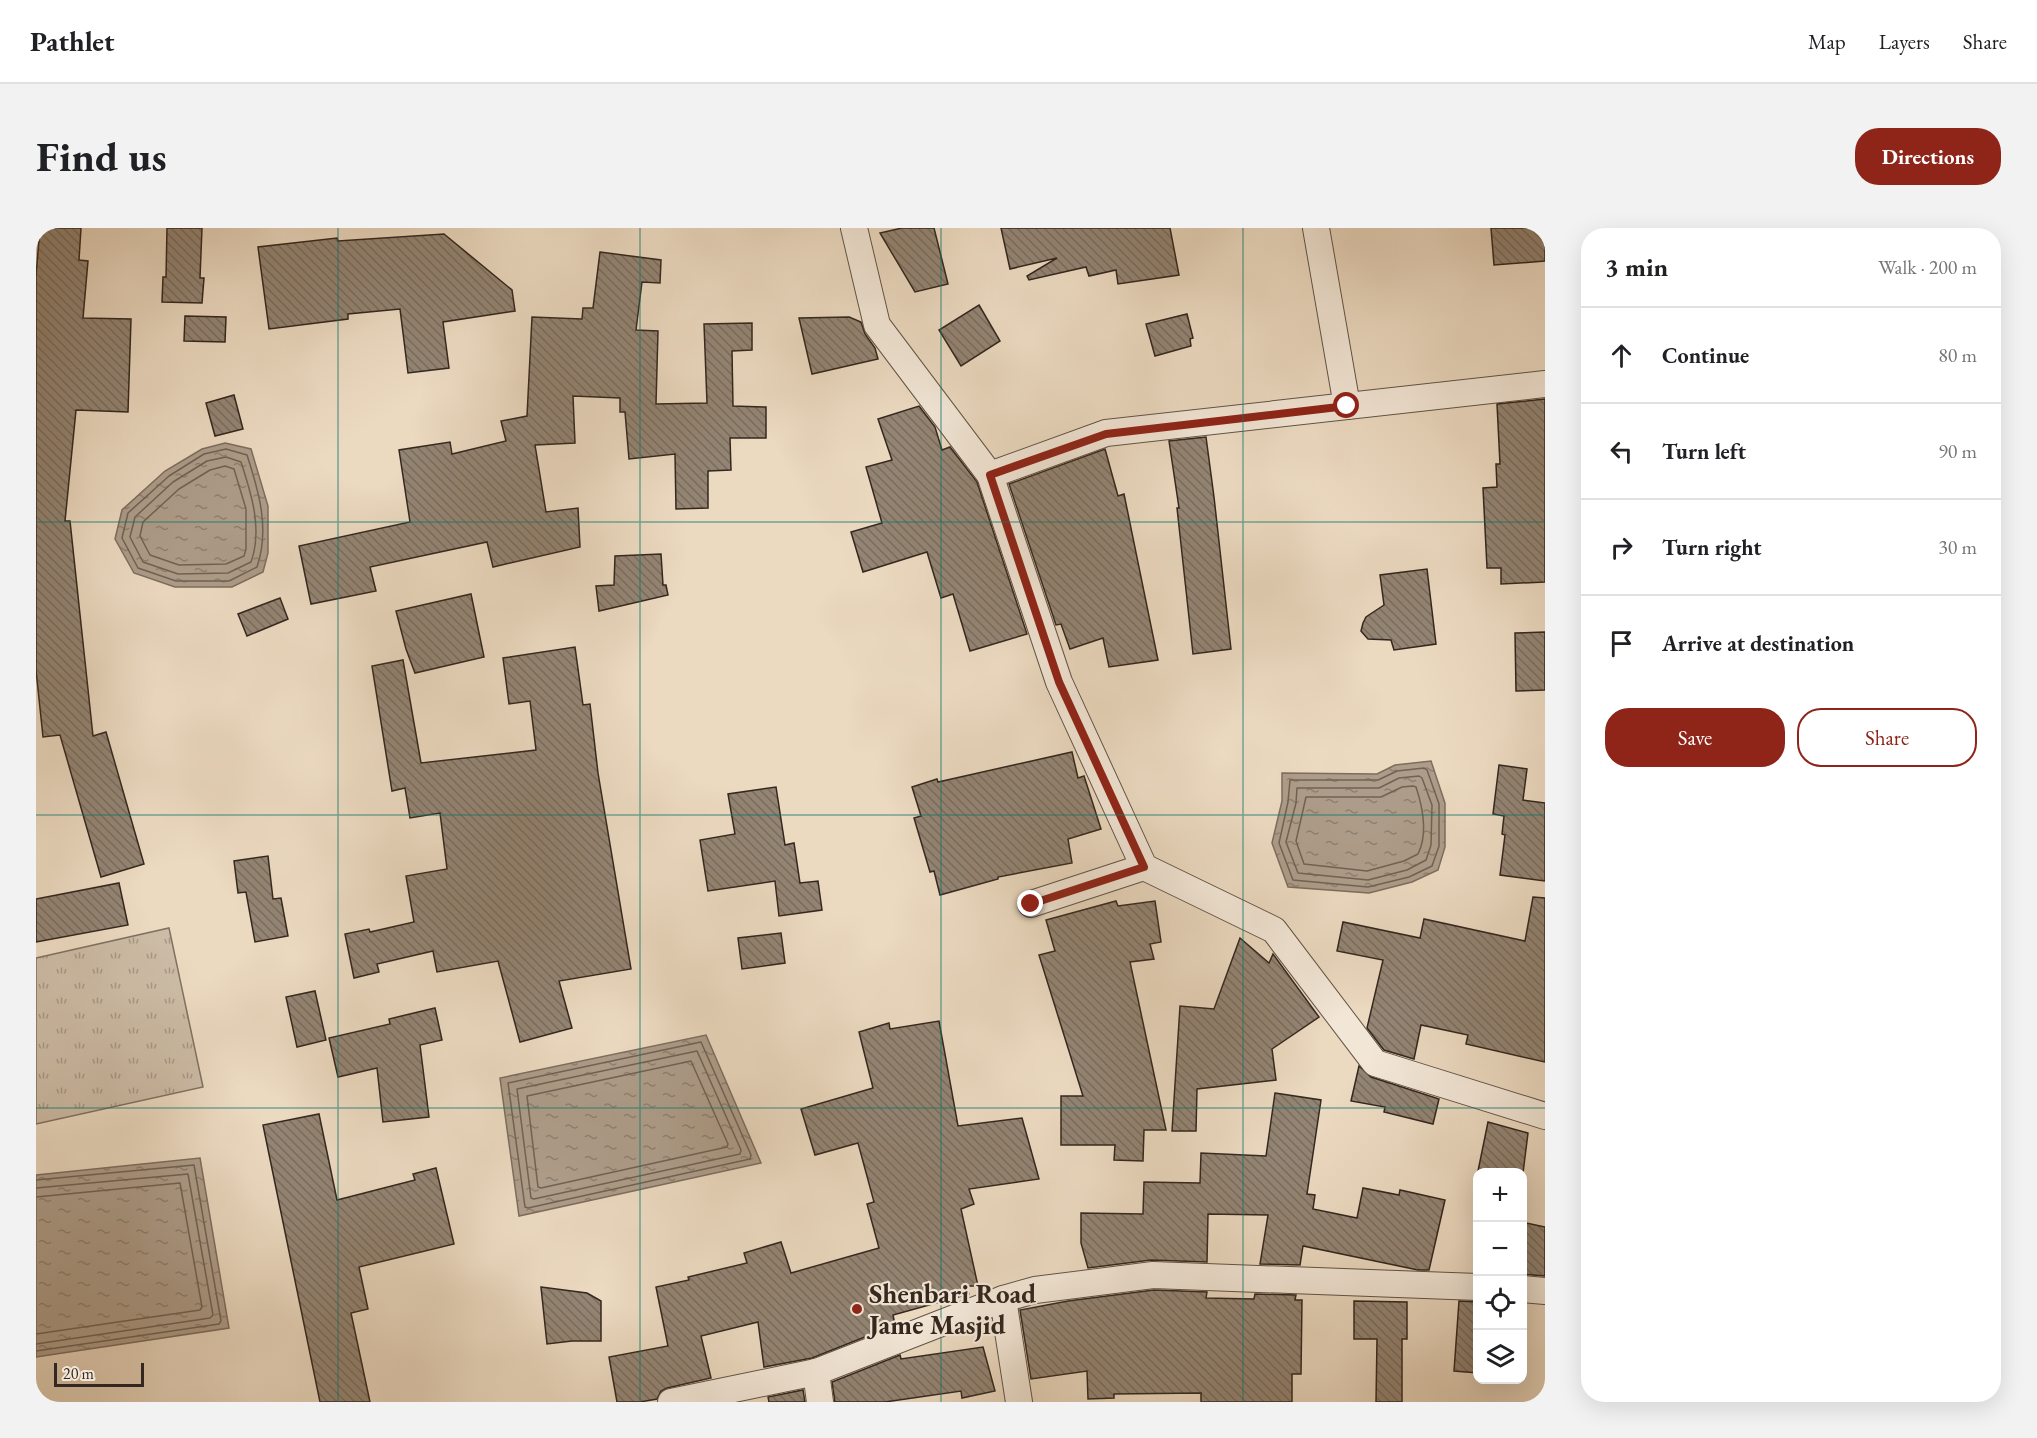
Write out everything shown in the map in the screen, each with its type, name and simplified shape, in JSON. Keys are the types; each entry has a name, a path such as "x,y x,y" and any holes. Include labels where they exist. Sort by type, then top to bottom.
{"street":[{"path":"854,228 877,325 990,475 1059,682 1144,867 1274,930 1374,1063 1545,1116"},
{"path":"1316,228 1347,406"},
{"path":"990,475 1106,434 1545,384"},
{"path":"1031,904 1144,867"},
{"path":"672,1402 816,1372 1003,1299 1035,1290 1153,1275 1473,1287"},
{"path":"1527,1289 1545,1291"},
{"path":"1003,1299 1019,1402"},
{"path":"816,1372 820,1402"}],"green space":[{"path":"169,928 203,1087 36,1124 36,958"}],"water":[{"path":"225,443 251,449 268,506 268,553 263,572 232,587 175,587 134,573 115,539 122,510 165,471 202,449"},
{"path":"1431,761 1445,803 1445,847 1438,870 1412,882 1369,893 1288,887 1272,843 1282,801 1282,773 1377,774 1395,765"},
{"path":"706,1035 761,1163 519,1216 500,1078"},
{"path":"200,1158 229,1328 36,1357 36,1175"}],"building":[{"path":"40,228 81,228 79,260 88,261 83,318 131,319 128,412 76,410 65,521 70,521 93,736 106,732 144,864 101,877 60,735 43,737 36,670 36,276"},
{"path":"167,228 202,228 200,278 204,278 202,303 162,302 163,277 166,277"},
{"path":"902,228 934,228 948,284 915,292 880,233"},
{"path":"1001,228 1170,228 1179,275 1118,284 1116,270 1089,276 1086,267 1029,280 1027,276 1057,258 1010,269"},
{"path":"1491,228 1545,228 1545,261 1494,265"},
{"path":"444,234 512,290 515,311 443,322 449,368 408,373 400,309 348,314 348,319 269,329 258,247 337,238 338,241"},
{"path":"600,252 661,260 660,283 642,282 636,330 658,331 656,404 707,403 704,324 752,323 752,350 732,351 733,406 766,407 766,438 730,438 731,470 708,471 708,508 676,509 675,454 629,459 625,412 620,412 620,398 573,396 575,443 535,445 546,512 578,508 580,547 493,567 487,542 370,567 376,591 311,604 299,546 410,522 399,450 450,442 452,454 506,441 501,421 527,416 532,317 582,319 583,308 593,308"},
{"path":"979,305 1000,341 961,366 939,330"},
{"path":"1187,314 1193,338 1190,339 1191,346 1155,356 1146,324"},
{"path":"185,316 226,317 225,342 184,341"},
{"path":"849,317 861,322 865,334 875,348 878,359 812,374 799,318"},
{"path":"234,395 243,429 215,436 206,403"},
{"path":"1545,399 1545,582 1501,584 1501,568 1487,568 1483,488 1497,487 1496,464 1500,464 1497,404"},
{"path":"919,406 935,427 942,450 950,447 977,482 1027,634 970,651 953,594 941,598 927,552 863,572 851,532 882,523 866,467 892,460 878,419"},
{"path":"1206,437 1231,649 1193,654 1177,508 1179,508 1169,441"},
{"path":"1105,449 1118,496 1124,494 1158,660 1109,667 1103,638 1070,649 1061,624 1056,625 1009,484"},
{"path":"661,554 663,585 666,585 668,595 599,611 596,586 614,585 615,556"},
{"path":"1427,569 1436,644 1394,650 1391,640 1368,639 1361,631 1363,623 1366,617 1384,605 1380,575"},
{"path":"471,594 484,657 415,673 396,611"},
{"path":"280,598 288,619 247,636 238,614"},
{"path":"1545,632 1545,690 1516,691 1515,633"},
{"path":"575,647 583,705 590,704 598,773 631,969 559,981 572,1028 520,1042 498,961 437,972 433,951 377,964 379,972 354,978 345,934 369,929 370,932 414,922 406,876 447,869 440,813 410,818 405,788 392,791 372,666 403,660 421,763 536,750 530,701 509,704 503,658"},
{"path":"1072,752 1078,778 1084,776 1101,829 1068,839 1072,863 998,877 998,879 940,895 934,871 930,872 914,818 921,816 912,787 937,779 938,782"},
{"path":"1499,765 1527,769 1523,800 1545,803 1545,881 1500,875 1505,835 1502,834 1504,816 1493,814"},
{"path":"776,787 785,845 794,843 800,883 818,881 822,910 779,916 775,881 708,891 700,840 735,834 728,794"},
{"path":"268,856 273,899 281,898 288,936 255,942 246,892 238,893 234,861"},
{"path":"119,883 128,925 36,942 36,899"},
{"path":"1533,897 1545,898 1545,1062 1466,1044 1468,1035 1421,1025 1414,1059 1384,1050 1367,1028 1383,960 1337,951 1343,922 1420,938 1424,919 1525,941"},
{"path":"1116,901 1118,906 1155,901 1161,942 1150,944 1154,959 1130,962 1166,1130 1144,1130 1143,1161 1114,1160 1115,1145 1061,1145 1061,1096 1083,1096 1039,955 1055,951 1046,920"},
{"path":"781,933 785,963 742,969 738,938"},
{"path":"1240,938 1269,963 1273,954 1319,1017 1272,1049 1276,1080 1197,1089 1196,1131 1172,1131 1180,1006 1214,1009"},
{"path":"315,991 326,1040 297,1047 286,997"},
{"path":"435,1008 442,1040 420,1045 429,1117 383,1122 377,1068 338,1077 329,1038 390,1024 389,1019"},
{"path":"939,1021 958,1126 1022,1118 1039,1179 969,1189 974,1204 961,1209 978,1286 967,1286 969,1294 893,1315 895,1325 812,1358 764,1367 758,1322 701,1336 711,1378 667,1388 661,1391 657,1399 617,1402 609,1357 668,1346 656,1287 747,1263 744,1253 781,1242 791,1273 879,1248 867,1204 874,1202 858,1143 815,1155 801,1109 873,1088 859,1032 889,1023 890,1029"},
{"path":"1359,1066 1371,1077 1439,1099 1433,1124 1384,1112 1385,1107 1351,1101"},
{"path":"1275,1093 1321,1100 1307,1194 1315,1195 1313,1209 1357,1218 1363,1188 1399,1195 1400,1190 1445,1200 1429,1270 1418,1270 1303,1246 1300,1265 1260,1264 1268,1215 1208,1214 1207,1262 1151,1260 1088,1268 1081,1243 1081,1213 1143,1214 1144,1182 1200,1183 1201,1153 1266,1156"},
{"path":"319,1114 337,1200 415,1180 413,1174 436,1168 454,1244 359,1267 368,1309 351,1313 370,1402 320,1402 263,1125"},
{"path":"1488,1122 1528,1133 1524,1168 1479,1168"},
{"path":"1527,1223 1545,1227 1545,1276 1527,1274"},
{"path":"541,1287 587,1293 601,1301 601,1341 547,1344"},
{"path":"1154,1290 1207,1292 1206,1298 1254,1299 1255,1294 1296,1295 1295,1300 1302,1300 1301,1374 1292,1374 1292,1402 1201,1402 1201,1393 1114,1394 1114,1398 1088,1399 1087,1371 1031,1379 1020,1310 1068,1301"},
{"path":"1354,1301 1407,1302 1407,1339 1402,1339 1402,1402 1376,1402 1377,1339 1354,1339"},
{"path":"1459,1301 1473,1302 1473,1373 1454,1371"},
{"path":"983,1347 995,1391 962,1398 961,1391 885,1402 835,1402 832,1382 900,1355 901,1359"},
{"path":"803,1390 805,1402 769,1402 768,1397"}],"place":[{"name":"Shenbari Road Jame Masjid","path":"857,1309"}],"route":[{"path":"1031,904 1144,867 1059,682 990,475 1106,434 1347,406"}]}
